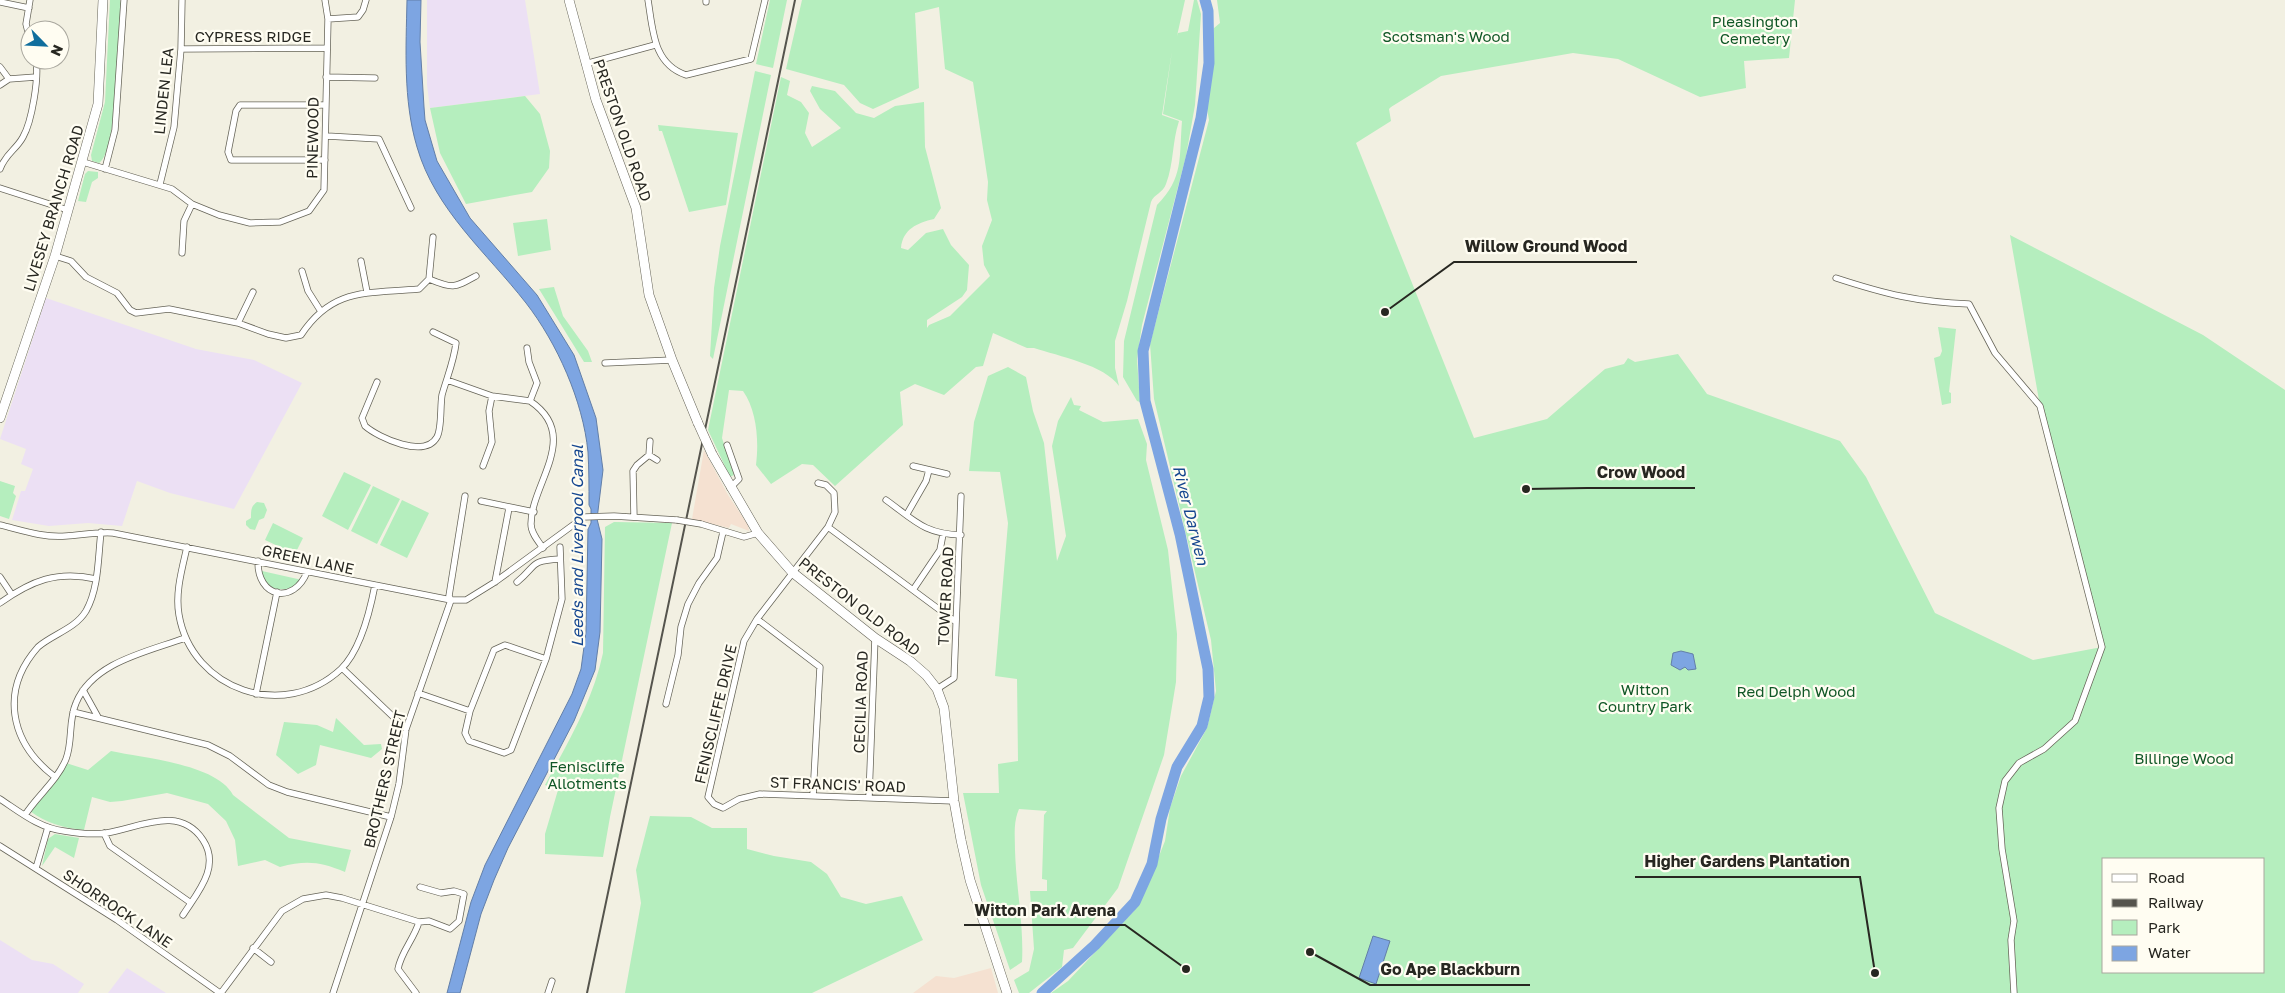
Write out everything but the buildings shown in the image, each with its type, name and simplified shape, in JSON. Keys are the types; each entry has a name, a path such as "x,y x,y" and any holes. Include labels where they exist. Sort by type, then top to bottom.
{"main road":[{"name":"LIVESEY BRANCH ROAD","path":"0,418 55,256 98,104 103,0"},
{"name":"PRESTON OLD ROAD","path":"569,0 585,64 636,208 649,295 672,360 698,424 730,488 758,533 792,572 876,638 910,661 926,675 937,689 944,708 954,801 970,880 1007,993"}],"street":[{"path":"27,20 30,0"},
{"path":"105,169 115,130 124,0"},
{"name":"LINDEN LEA","path":"160,184 174,127 181,49 182,0"},
{"name":"PINEWOOD","path":"83,162 172,188 192,204 220,215 250,223 280,222 309,211 324,190 327,136 325,105 328,19 325,0"},
{"path":"328,19 358,17 364,10 366,0"},
{"path":"648,0 655,45 667,64 676,72 686,75 751,59 765,0"},
{"path":"0,2 29,8"},
{"path":"585,64 655,45"},
{"name":"CYPRESS RIDGE","path":"181,49 326,48"},
{"path":"0,67 9,79"},
{"path":"0,169 7,155 25,133 36,70"},
{"path":"0,85 9,79 36,77"},
{"path":"326,78 376,78"},
{"path":"325,105 240,105 228,152 231,160 325,160"},
{"path":"327,136 378,139 411,208"},
{"path":"0,188 68,210"},
{"path":"182,253 184,221 192,204"},
{"path":"55,256 71,261 86,277 117,293 130,310 136,313 168,309 238,323 268,334 286,338 301,335 320,310 346,298 367,292 418,289 430,279 432,237"},
{"path":"361,261 367,292"},
{"path":"302,271 308,291 320,310"},
{"path":"430,279 448,288 455,288 476,276"},
{"path":"1836,278 1885,294 1928,302 1969,304 1995,353 2040,406 2102,647 2075,721 2044,749 2019,763 2006,781 1999,808 2002,849 2014,921 2012,940 2014,993"},
{"path":"238,323 253,292"},
{"path":"377,382 362,418 363,424 368,429 391,439 420,448 429,445 438,436 440,404 455,357 456,343 433,332"},
{"path":"527,348 529,362 537,383 530,400"},
{"path":"605,364 672,360"},
{"path":"447,380 492,396 530,400 549,421 553,443 550,462 531,524 532,531 543,548"},
{"path":"483,466 492,442 488,411 492,396"},
{"path":"650,441 648,455 637,465 634,471 634,517 701,524 744,537 758,533"},
{"path":"727,445 739,479 730,488"},
{"path":"648,455 657,460"},
{"path":"913,466 947,474"},
{"path":"907,514 926,481 929,470"},
{"path":"818,483 826,485 835,495 835,512 828,528 956,622"},
{"name":"BROTHERS STREET","path":"333,993 391,817 399,784 406,729 450,600 449,596 465,496"},
{"name":"TOWER ROAD","path":"937,689 954,678 962,496"},
{"path":"481,500 509,508 534,512"},
{"path":"886,500 929,531 961,535"},
{"path":"495,582 509,508"},
{"name":"GREEN LANE","path":"0,524 34,534 65,536 101,532 187,547 450,600 466,600 495,582 588,516 634,517"},
{"name":"FENISCLIFFE DRIVE","path":"724,808 714,804 708,797 744,642 757,619 828,528"},
{"path":"55,777 19,742 12,723 9,702 12,683 20,665 39,646 72,625 86,611 96,578 101,532"},
{"path":"666,704 688,604 699,583 717,558 723,532"},
{"path":"912,590 940,550 943,534"},
{"path":"187,547 179,590 178,613 184,638 201,663 241,691 269,696 294,693 318,685 342,668 365,627 375,585"},
{"path":"546,659 505,645 494,650 470,711 465,732 469,741 504,753 511,750 546,659 562,600 560,548"},
{"path":"517,582 532,566 542,560 560,559"},
{"path":"258,561 258,576 261,582 267,588 277,592 290,592 296,589 301,585 307,572"},
{"path":"0,603 12,595 56,575 76,574 96,578"},
{"path":"0,576 12,595"},
{"path":"256,694 277,592"},
{"path":"757,619 820,667 813,796"},
{"path":"25,815 63,766 69,749 73,712 83,690 106,668 184,638"},
{"name":"CECILIA ROAD","path":"869,797 876,638"},
{"path":"342,668 406,729"},
{"path":"83,690 98,717"},
{"path":"418,692 470,711"},
{"path":"73,712 208,745 230,756 269,785 286,792 391,817"},
{"name":"ST FRANCIS' ROAD","path":"724,808 739,799 760,794 954,801"},
{"path":"0,799 32,821 63,831 104,833 162,820 180,820 197,832 208,848 210,867 203,886 182,915"},
{"path":"36,868 48,827"},
{"path":"104,833 110,846 190,903"},
{"name":"SHORROCK LANE","path":"0,846 117,920 221,993"},
{"path":"221,993 282,911 303,899 326,895 342,898 405,916 419,922 429,921 450,929 459,921 464,894 454,890 441,893 420,887"},
{"path":"416,993 398,968 400,959 414,938 419,922"},
{"path":"253,948 271,962"},
{"path":"548,993 552,981"}],"shaded area":[{"path":"427,0 525,0 540,94 430,108 427,85"},
{"path":"46,298 196,349 254,360 302,383 234,509 170,493 137,481 122,526 88,523 49,526 12,520 21,491 25,491 33,469 21,464 26,449 0,439"},
{"path":"704,450 728,495 748,525 749,531 731,524 729,528 692,519"},
{"path":"0,940 32,960 53,964 84,984 78,993 0,993"},
{"path":"127,968 166,993 108,993"},
{"path":"991,968 998,993 913,993 936,976 954,978"}],"green space":[{"path":"110,0 120,0 121,4 118,63 114,115 110,137 105,154 99,163 92,161 91,155 105,102"},
{"path":"770,0 787,0 773,68 756,64"},
{"path":"802,0 1185,0 1177,36 1178,33 1188,31 1194,0 1197,0 1201,14 1195,105 1186,156 1142,325 1137,359 1140,402 1137,401 1123,377 1124,341 1157,205 1172,186 1179,166 1182,121 1163,114 1172,51 1162,115 1179,121 1169,176 1165,187 1151,202 1127,301 1115,341 1115,368 1119,386 1103,372 1092,367 1034,348 1027,348 993,333 983,366 976,367 944,395 915,384 900,392 903,425 835,486 813,465 802,464 771,484 756,465 756,427 748,399 743,391 729,390 722,438 734,475 730,477 708,430 781,77 790,81 787,95 801,102 809,113 805,133 812,147 841,128 820,109 810,91 812,86 835,91 856,113 874,118 895,106 924,102 925,147 941,208 934,219 917,225 908,232 902,241 901,248 908,250 926,233 943,229 951,245 969,265 967,290 962,297 927,320 927,328 929,325 950,316 990,276 984,265 982,246 992,220 987,200 988,182 973,82 945,69 939,7 915,13 919,88 873,109 860,103 844,85 786,69"},
{"name":"Witton Country Park","path":"1217,0 1795,0 1789,58 1744,61 1746,88 1700,97 1618,59 1573,53 1441,76 1391,107 1389,109 1391,121 1356,143 1474,438 1547,419 1605,369 1624,364 1628,358 1635,362 1678,354 1707,394 1840,441 1866,477 1935,613 2033,660 2102,647 2040,406 2010,235 2203,335 2285,390 2285,993 1051,993 1068,981 1134,911 1149,881 1165,841 1170,808 1181,776 1207,728 1216,691 1211,640 1154,399 1150,344 1209,120 1207,109 1214,28 1220,23"},
{"path":"755,71 771,75 713,359 710,356 714,288 720,246"},
{"path":"525,96 540,114 550,151 549,168 532,192 466,204 440,153 430,108"},
{"path":"658,125 738,133 726,205 689,212 662,131 659,131"},
{"path":"88,171 98,172 98,178 92,182 86,202 78,201 85,174"},
{"path":"547,219 551,250 518,256 513,223"},
{"path":"554,287 563,316 588,351 592,362 584,362 539,289"},
{"path":"1938,327 1956,329 1949,392 1951,393 1951,403 1942,405 1934,358 1940,356 1942,351"},
{"path":"1008,367 1026,377 1033,411 1044,443 1057,561 1066,536 1052,446 1058,421 1071,397 1074,405 1081,406 1079,410 1103,422 1138,419 1147,444 1146,460 1168,550 1177,634 1176,682 1164,755 1118,888 1073,948 1064,950 1062,967 1029,993 1019,993 1014,980 1029,971 1034,949 1030,891 1047,891 1047,880 1042,879 1044,815 1047,811 1019,809 1016,819 1015,850 1022,934 1022,962 1010,970 981,885 963,793 999,793 998,764 1018,761 1017,679 995,676 1008,523 1000,472 969,471 974,422 988,376"},
{"path":"344,472 371,485 348,530 322,516"},
{"path":"0,481 15,486 13,493 16,496 9,519 0,516"},
{"path":"373,486 400,499 377,544 351,531"},
{"path":"402,500 429,513 407,558 380,545"},
{"path":"257,502 264,503 267,510 264,518 259,520 255,530 250,529 246,525 246,521 251,518 252,508"},
{"name":"Feniscliffe Allotments","path":"614,522 672,523 603,857 545,854 545,834 558,790 545,785 586,705 599,671 603,653 605,527"},
{"path":"273,523 303,538 295,554 265,540"},
{"path":"262,571 302,580 291,588 278,589 266,584"},
{"path":"336,718 364,745 381,744 382,749 371,758 320,745 316,765 298,774 276,755 284,722 317,725 333,732"},
{"path":"111,751 178,764 212,776 224,784 233,795 289,838 351,850 345,872 313,863 298,863 280,867 265,860 238,866 235,840 226,821 208,804 167,793 110,802 92,797 84,830 55,824 42,819 30,811 66,763 88,770"},
{"path":"650,816 691,817 712,828 747,828 747,849 811,862 827,874 841,897 866,904 902,896 923,940 812,993 625,993 641,903 636,870"},
{"path":"55,834 79,838 74,858 55,847 42,866 48,839"}],"water":[{"path":"407,0 421,0 420,42 425,120 437,161 470,218 537,295 574,355 596,418 603,470 597,519 602,539 600,632 595,670 574,721 508,848 494,880 481,914 460,993 447,993 471,902 485,865 572,694 581,669 586,632 588,529 591,523 588,452 581,413 567,373 548,336 526,303 449,211 425,170 417,147 409,111 406,74"},
{"path":"1681,651 1693,654 1696,669 1688,670 1685,667 1680,670 1671,665 1673,653"},
{"path":"1373,936 1390,941 1376,984 1359,978"}],"waterway":[{"name":"River Darwen","path":"1042,993 1095,945 1135,902 1152,864 1161,819 1177,767 1202,726 1209,697 1208,669 1180,534 1145,401 1143,351 1201,118 1209,63 1208,11 1205,0"}],"railway":[{"path":"587,993 795,0"}],"place":[{"name":"Willow Ground Wood","path":"1385,312"},
{"name":"Crow Wood","path":"1526,489"},
{"name":"Go Ape Blackburn","path":"1310,952"},
{"name":"Witton Park Arena","path":"1186,969"},
{"name":"Higher Gardens Plantation","path":"1875,973"}],"park label":[{"name":"Pleasington Cemetery","path":"1755,30"},
{"name":"Scotsman's Wood","path":"1446,36"},
{"name":"Red Delph Wood","path":"1796,691"},
{"name":"Billinge Wood","path":"2184,758"}],"water label":[{"name":"Leeds and Liverpool Canal","path":"577,546"}]}
